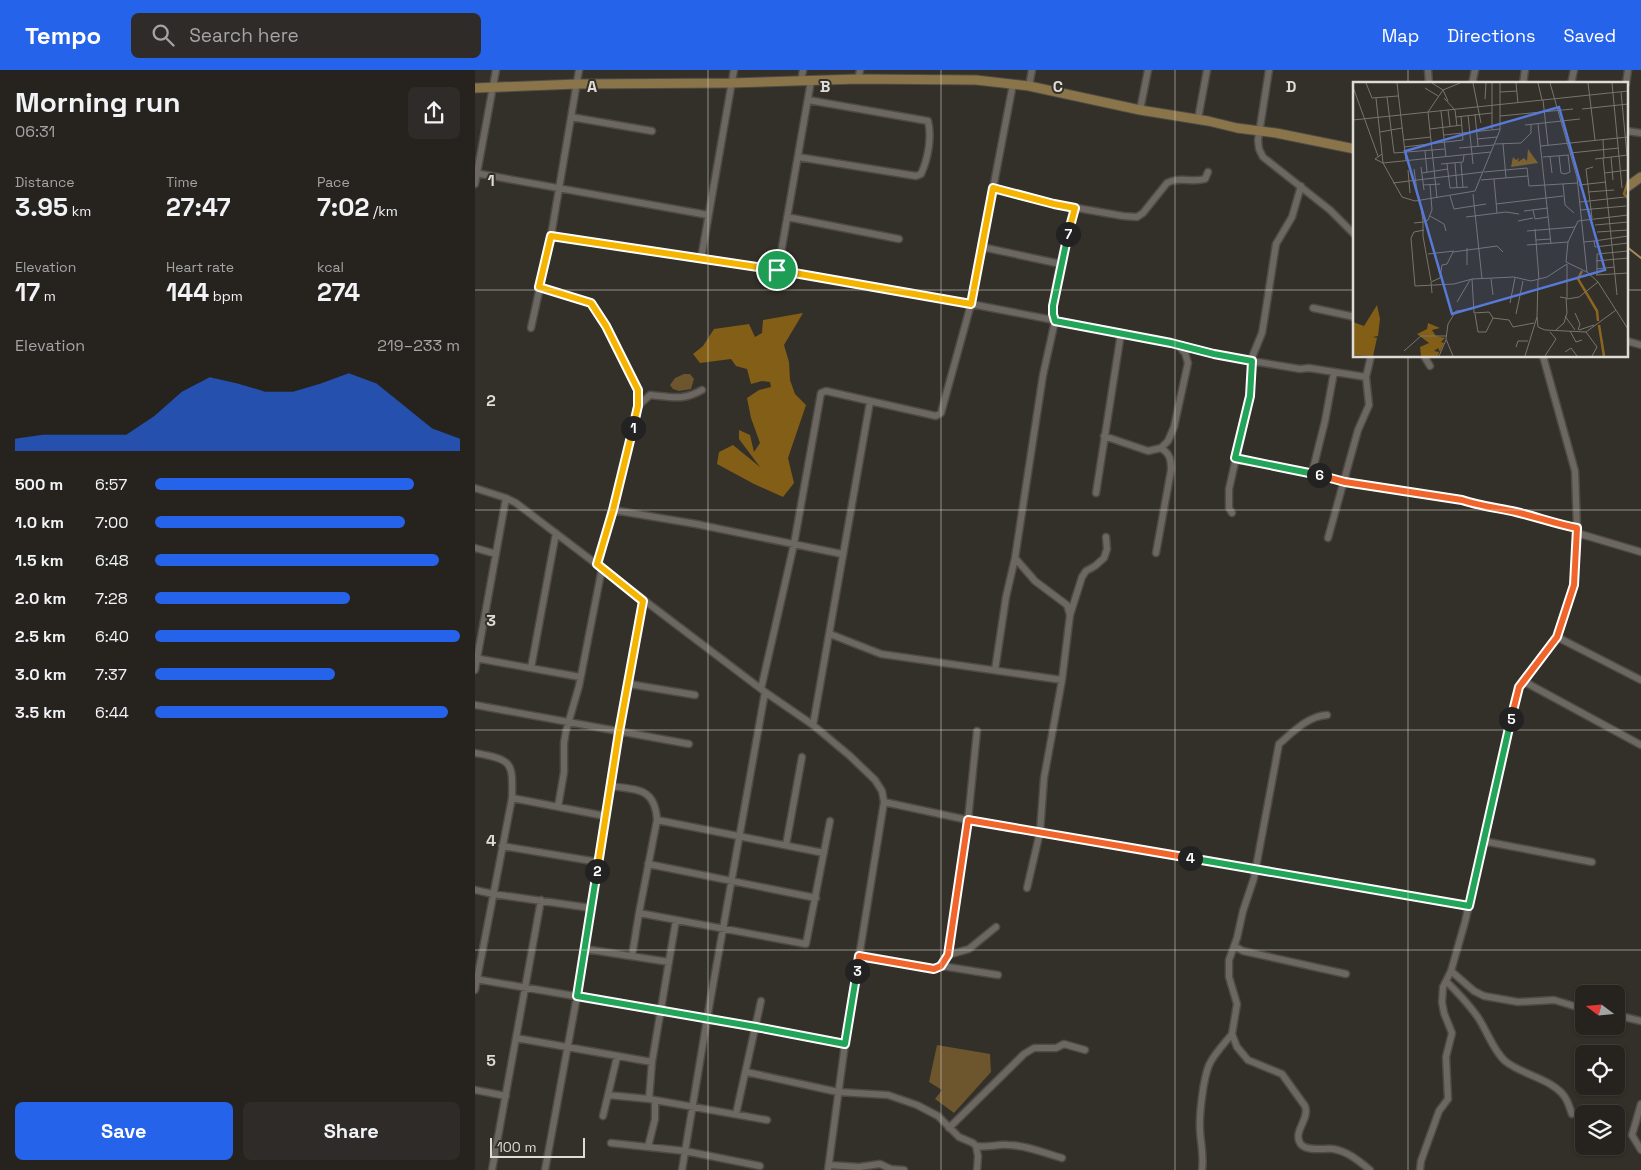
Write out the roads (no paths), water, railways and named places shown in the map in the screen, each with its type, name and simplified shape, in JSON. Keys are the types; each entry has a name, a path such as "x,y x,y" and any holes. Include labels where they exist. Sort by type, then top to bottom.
{"main road":[{"path":"475,88 577,84 811,81 859,75 959,79 1029,86 1140,110 1353,149"},
{"path":"1629,187 1641,178"}],"street":[{"path":"475,184 496,70"},
{"path":"531,328 551,236 579,70"},
{"path":"701,259 734,70"},
{"path":"801,81 803,70"},
{"path":"1029,86 1032,70"},
{"path":"1140,110 1148,70"},
{"path":"1198,119 1207,70"},
{"path":"1269,70 1259,131 1259,149 1263,157 1330,210 1353,233"},
{"path":"777,270 811,81"},
{"path":"682,1170 763,691 794,544 821,393 826,391 938,416 941,413 971,304 1013,84"},
{"path":"798,157 916,176 921,174 927,156 930,130 928,121 807,100"},
{"path":"571,117 652,131"},
{"path":"993,188 1054,204 1137,217 1143,213 1167,183 1173,180 1199,181 1205,179 1208,172"},
{"path":"476,174 708,216"},
{"path":"1232,513 1229,508 1229,489 1250,396 1252,361 1262,333 1276,244 1292,217 1301,186"},
{"path":"995,670 1006,597 1015,558 1043,375 1055,321 1053,306 1075,208"},
{"path":"787,217 899,239"},
{"path":"551,236 777,270 971,304 1177,344 1214,354 1252,361 1367,377"},
{"path":"982,247 1061,264"},
{"path":"539,287 591,303 606,326 638,390 638,406 600,566 580,677 564,743 563,772 558,808"},
{"path":"1313,308 1353,317"},
{"path":"1096,493 1121,333"},
{"path":"1105,436 1148,452 1161,448 1168,441 1174,427 1188,364 1185,353 1177,344"},
{"path":"1328,538 1358,430 1369,405 1367,377 1371,358"},
{"path":"1425,358 1430,366"},
{"path":"1420,1170 1421,1161 1439,1111 1448,1099 1446,1057 1452,1033 1444,1013 1442,1002 1443,987 1451,971 1465,922 1519,687 1557,637 1574,585 1577,530 1575,472 1544,358"},
{"path":"1312,473 1325,421 1334,372"},
{"path":"638,406 651,395 683,398 690,397 702,390"},
{"path":"813,726 842,554 871,402"},
{"path":"1156,553 1171,470 1171,461 1168,453 1161,448"},
{"path":"1235,458 1312,473 1345,482 1462,500 1517,512 1641,552"},
{"path":"475,488 506,498 556,533 643,601 813,726 850,756 875,780 882,791 884,802 845,1044 828,1167 859,1167 879,1164 891,1169 904,1170"},
{"path":"475,670 506,498"},
{"path":"613,510 696,524 842,554"},
{"path":"531,668 556,533"},
{"path":"1027,888 1040,832 1044,778 1062,680 1070,614 1082,576 1104,558 1107,549 1106,537"},
{"path":"475,548 496,554"},
{"path":"1015,558 1035,581 1067,604 1070,614"},
{"path":"545,1170 577,996 619,732 643,601"},
{"path":"830,634 881,654 1062,680"},
{"path":"1557,637 1641,680"},
{"path":"476,658 580,677"},
{"path":"1523,681 1641,745"},
{"path":"629,684 695,695"},
{"path":"475,706 689,744"},
{"path":"1202,1170 1200,1130 1202,1099 1209,1067 1214,1057 1232,1034 1237,1004 1229,977 1229,960 1256,869 1279,744 1317,716 1327,715"},
{"path":"941,966 948,955 968,820 977,731"},
{"path":"475,753 497,757 505,761 511,767 513,777 512,798 475,990"},
{"path":"786,845 802,757"},
{"path":"610,786 640,791 649,795 654,801 657,820 632,956"},
{"path":"512,798 605,816"},
{"path":"884,802 968,820 1469,906"},
{"path":"657,820 824,853"},
{"path":"639,913 806,944 830,821"},
{"path":"1483,841 1592,862"},
{"path":"502,846 598,862"},
{"path":"648,864 816,898"},
{"path":"475,890 591,908"},
{"path":"493,1170 541,900"},
{"path":"647,1147 655,1119 652,1100 652,1062 676,920"},
{"path":"948,955 969,949 996,927"},
{"path":"1234,946 1243,951 1346,974"},
{"path":"585,949 669,962"},
{"path":"859,956 934,969 941,966 998,976"},
{"path":"1451,971 1474,991 1484,996 1518,1002 1554,1000 1575,1006"},
{"path":"476,980 526,987 845,1044"},
{"path":"1446,981 1460,994 1479,1018 1495,1050 1503,1060 1516,1069 1544,1081 1558,1090 1566,1098 1571,1114"},
{"path":"737,1114 761,1001"},
{"path":"1625,1018 1641,1022"},
{"path":"1232,1034 1237,1047 1248,1060 1282,1074 1305,1106 1307,1112 1298,1136 1304,1148 1336,1150 1354,1157 1370,1170"},
{"path":"516,1038 652,1062"},
{"path":"949,1128 1024,1054 1034,1048 1056,1048 1064,1044 1085,1050"},
{"path":"603,1116 617,1057"},
{"path":"746,1072 838,1092 887,1095 926,1109 938,1116 959,1137 976,1146 985,1148 1005,1144 1022,1146 1062,1158"},
{"path":"475,1090 506,1096"},
{"path":"608,1094 767,1120"},
{"path":"1641,1104 1632,1136 1641,1150"},
{"path":"611,1143 685,1151 760,1166"},
{"path":"976,1146 978,1156 977,1170"}],"waterway":[{"path":"1629,249 1641,258"}]}
